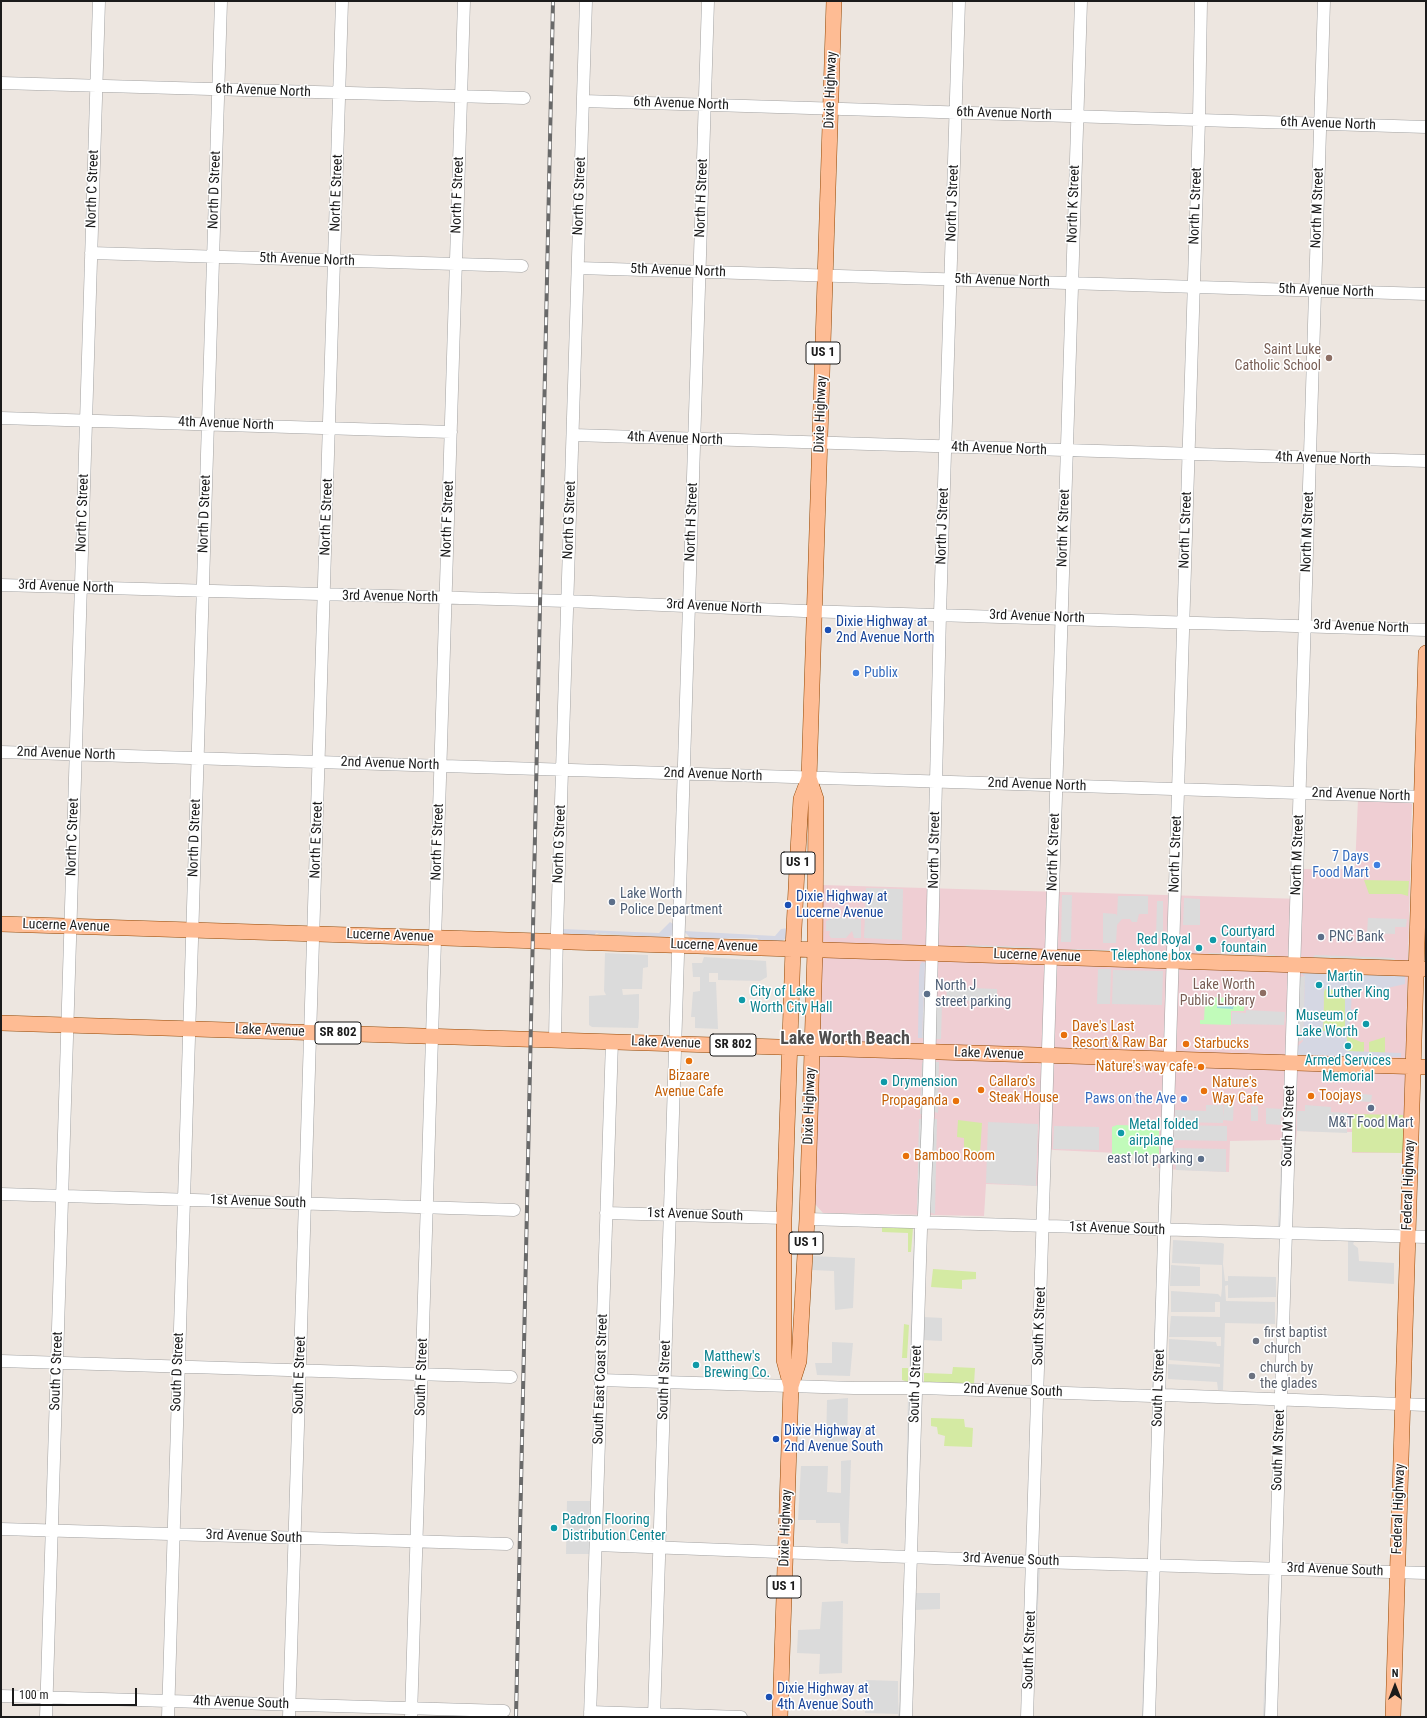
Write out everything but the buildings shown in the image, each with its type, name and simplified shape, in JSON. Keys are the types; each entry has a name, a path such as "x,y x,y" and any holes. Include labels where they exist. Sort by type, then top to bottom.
{"main road":[{"name":"Dixie Highway","path":"791,1386 784,1360 784,1218 793,949 801,799 809,778 834,1"},
{"name":"Federal Highway","path":"1393,1717 1407,1237 1420,1067 1426,653"},
{"name":"Dixie Highway","path":"780,1717 791,1386 799,1361 807,1219 815,950 816,799 809,778"},
{"name":"Lucerne Avenue","path":"1,924 815,950 933,952 1421,969"},
{"name":"Lake Avenue","path":"1,1023 1420,1067"}],"street":[{"name":"North C Street","path":"67,1025 99,1"},
{"name":"North D Street","path":"189,1028 221,1"},
{"name":"North E Street","path":"310,1032 342,1"},
{"name":"North F Street","path":"432,1036 464,1"},
{"name":"North G Street","path":"555,1039 586,1"},
{"name":"North H Street","path":"675,1044 708,1"},
{"name":"North J Street","path":"930,1052 940,614 959,1"},
{"name":"North K Street","path":"1048,1056 1081,1"},
{"name":"North L Street","path":"1170,1059 1199,120 1201,1"},
{"name":"North M Street","path":"1291,1062 1324,1"},
{"name":"6th Avenue North","path":"1,83 524,98"},
{"name":"6th Avenue North","path":"583,101 830,107 1426,127"},
{"name":"5th Avenue North","path":"91,253 522,266"},
{"name":"5th Avenue North","path":"578,268 1426,294"},
{"name":"4th Avenue North","path":"1,418 451,432"},
{"name":"4th Avenue North","path":"573,435 1426,461"},
{"name":"3rd Avenue North","path":"1,585 567,601 814,611 1426,630"},
{"name":"2nd Avenue North","path":"1,752 1424,797"},
{"name":"South C Street","path":"46,1717 67,1025"},
{"name":"South D Street","path":"168,1717 189,1028"},
{"name":"South E Street","path":"289,1717 310,1032"},
{"name":"South F Street","path":"411,1713 432,1036"},
{"name":"South East Coast Street","path":"590,1715 612,1041"},
{"name":"South H Street","path":"654,1715 675,1044"},
{"name":"South J Street","path":"906,1717 915,1389 930,1052"},
{"name":"South K Street","path":"1027,1717 1048,1056"},
{"name":"South L Street","path":"1149,1717 1170,1059"},
{"name":"South M Street","path":"1271,1717 1291,1062"},
{"name":"1st Avenue South","path":"1,1194 514,1210"},
{"name":"1st Avenue South","path":"606,1213 784,1218"},
{"name":"1st Avenue South","path":"807,1219 1426,1237"},
{"path":"1,1361 511,1377"},
{"name":"2nd Avenue South","path":"600,1380 1402,1403 1426,1405"},
{"name":"3rd Avenue South","path":"1,1529 507,1544"},
{"name":"3rd Avenue South","path":"596,1545 850,1555 1426,1573"},
{"name":"4th Avenue South","path":"1,1696 290,1705 411,1713 504,1711"},
{"path":"590,1715 741,1717"}],"shaded area":[{"path":"1358,799 1407,801 1412,804 1403,1153 1352,1153 1352,1132 1297,1131 1295,1146 1281,1147 1281,1140 1230,1141 1229,1172 1161,1169 1158,1168 1158,1155 1054,1150 1043,1148 1041,1186 986,1184 984,1216 823,1213 814,1203 821,885 1302,899 1302,869 1355,869"},
{"path":"866,888 903,889 902,940 864,938"},
{"path":"1062,895 1072,895 1071,942 1061,942"},
{"path":"1118,896 1148,896 1148,914 1139,914 1137,922 1132,922 1130,919 1122,919 1117,925 1116,943 1103,943 1103,913 1116,914 1117,916"},
{"path":"1184,898 1200,899 1200,925 1183,925"},
{"path":"1157,901 1163,901 1163,938 1156,938"},
{"path":"830,917 861,919 861,938 854,938 852,931 846,938 831,938 829,935 830,931 826,931 826,921 829,920"},
{"path":"1368,918 1407,919 1406,927 1395,927 1395,934 1367,933"},
{"path":"670,922 673,924 674,932 666,938 599,933 596,933 594,936 564,935 561,932 562,929 659,933"},
{"path":"788,928 786,938 781,942 760,941 757,938 691,939 684,931 775,936 781,929"},
{"path":"599,933 644,935 648,939 594,936"},
{"path":"966,945 1030,947 1033,950 965,948"},
{"path":"1071,949 1155,951 1158,954 1068,952"},
{"path":"605,953 648,955 648,967 643,968 642,989 622,989 623,995 639,994 638,1028 592,1027 589,1025 589,996 606,995 604,991"},
{"path":"1209,953 1275,955 1277,958 1207,956"},
{"path":"1315,955 1394,958 1397,962 1312,958"},
{"path":"704,957 766,961 767,977 760,981 718,980 718,973 709,973 709,982 716,982 718,1029 695,1028 695,1017 691,1017 693,992 700,991 700,977 693,977 692,963 702,963"},
{"path":"922,962 925,963 922,1038 918,1038 919,975 920,965"},
{"name":"North J street parking","path":"925,963 927,963 928,1038 922,1038"},
{"path":"1098,969 1111,969 1110,1004 1097,1004"},
{"path":"1113,970 1163,971 1162,1005 1112,1004"},
{"path":"1300,971 1405,974 1405,984 1383,989 1352,989 1351,1009 1354,1010 1354,1019 1350,1020 1349,1031 1345,1031 1345,990 1325,989 1324,992 1323,1031 1347,1032 1347,1051 1401,1053 1401,1057 1357,1056 1335,1058 1332,1056 1315,1055 1301,1057 1298,1055 1297,1047 1303,1041 1305,976"},
{"path":"1305,976 1303,1040 1297,1042 1299,977"},
{"path":"947,987 997,989 997,1002 946,1000"},
{"name":"North J street parking","path":"936,1004 942,1004 941,1039 935,1039"},
{"path":"1246,1010 1285,1012 1284,1025 1232,1024 1232,1012 1246,1013"},
{"path":"927,1059 926,1115 920,1114 922,1063"},
{"path":"933,1062 939,1062 938,1113 932,1111"},
{"path":"1285,1085 1283,1226 1278,1226"},
{"path":"1354,1093 1372,1095 1371,1102 1354,1101"},
{"path":"1224,1095 1234,1096 1233,1121 1223,1120 1223,1123 1175,1122 1175,1110 1206,1111 1206,1105 1223,1105 1224,1117"},
{"path":"1305,1105 1331,1107 1331,1112 1348,1113 1347,1133 1297,1131 1297,1111 1305,1111"},
{"path":"1251,1106 1258,1106 1258,1121 1251,1121"},
{"path":"1266,1108 1282,1109 1281,1125 1266,1124"},
{"path":"919,1119 925,1119 922,1211 917,1211"},
{"path":"931,1119 937,1119 935,1214 929,1212"},
{"path":"988,1122 1038,1124 1036,1186 986,1183"},
{"path":"1174,1125 1227,1126 1227,1141 1174,1140"},
{"path":"1054,1126 1099,1127 1099,1150 1053,1149"},
{"name":"east lot parking","path":"1175,1148 1226,1149 1226,1172 1176,1170"},
{"path":"914,1232 918,1232 913,1382 909,1383"},
{"path":"1158,1236 1155,1388 1153,1387 1152,1390"},
{"path":"1348,1237 1397,1239 1396,1242 1354,1242 1353,1244 1358,1248 1359,1261 1394,1263 1394,1284 1348,1281"},
{"path":"1173,1240 1224,1244 1223,1264 1225,1281 1228,1281 1228,1276 1276,1277 1276,1297 1228,1298 1228,1285 1225,1286 1226,1301 1275,1302 1275,1324 1225,1323 1223,1390 1218,1390 1217,1382 1168,1379 1168,1364 1220,1367 1220,1364 1169,1360 1169,1339 1216,1342 1217,1346 1221,1346 1221,1337 1169,1337 1171,1316 1220,1317 1220,1302 1215,1302 1215,1312 1171,1312 1171,1291 1218,1294 1221,1297 1222,1288 1222,1265 1172,1263"},
{"path":"813,1256 855,1258 853,1308 835,1310 834,1271 812,1270"},
{"path":"1171,1265 1200,1267 1200,1286 1170,1286"},
{"path":"924,1317 942,1318 942,1341 922,1340"},
{"path":"832,1342 853,1343 850,1376 817,1375 815,1363 832,1363"},
{"path":"911,1394 908,1548 905,1548 908,1395"},
{"path":"848,1398 847,1450 826,1450 827,1400"},
{"path":"851,1460 848,1544 841,1543 840,1523 816,1523 816,1520 798,1520 801,1466 828,1466 827,1492 841,1493 841,1461"},
{"path":"567,1501 590,1501 589,1554 566,1554"},
{"path":"906,1563 902,1716 898,1716"},
{"path":"917,1563 915,1570 915,1593 940,1593 940,1609 914,1610 912,1564"},
{"path":"1034,1567 1040,1567 1032,1717"},
{"path":"1146,1571 1149,1572 1145,1717 1142,1717"},
{"path":"1269,1574 1272,1574 1267,1717 1263,1717"},
{"path":"843,1601 842,1673 819,1674 820,1654 797,1653 798,1630 820,1629 822,1602"},
{"path":"866,1680 898,1681 898,1714 865,1713"}],"green space":[{"path":"1364,880 1409,881 1408,896 1401,894 1369,894"},
{"path":"1324,989 1347,990 1345,1032 1323,1031"},
{"path":"1199,997 1245,998 1244,1011 1231,1011 1231,1025 1200,1024 1200,1020 1204,1020 1205,1001 1199,1000"},
{"path":"1347,1036 1364,1042 1364,1052 1347,1052 1347,1049 1350,1048 1350,1044 1347,1044"},
{"path":"1385,1037 1385,1053 1369,1052 1369,1042"},
{"path":"1352,1114 1403,1115 1403,1148 1401,1153 1352,1152"},
{"path":"958,1120 982,1123 980,1153 964,1152 964,1138 957,1137"},
{"path":"1117,1125 1155,1126 1159,1128 1159,1155 1112,1154 1112,1127"},
{"path":"882,1227 913,1228 911,1252 908,1252 908,1233 882,1232"},
{"path":"933,1269 976,1272 976,1279 962,1280 962,1289 931,1287"},
{"path":"904,1324 909,1325 907,1358 902,1358"},
{"path":"953,1367 975,1368 974,1384 924,1383 924,1373 952,1374"},
{"path":"902,1368 908,1368 908,1382 902,1380"},
{"path":"931,1418 964,1419 965,1427 973,1428 972,1447 944,1446 945,1436 938,1434 937,1427 931,1426"}],"water":[{"path":"1217,1003 1234,1003 1233,1009 1217,1008"}],"railway":[{"path":"516,1717 553,1"}],"place":[{"name":"Saint Luke Catholic School","path":"1329,358"},
{"name":"Dixie Highway at 2nd Avenue North","path":"828,630"},
{"name":"Publix","path":"856,673"},
{"name":"7 Days Food Mart","path":"1377,865"},
{"name":"Lake Worth Police Department","path":"612,902"},
{"name":"Dixie Highway at Lucerne Avenue","path":"788,905"},
{"name":"PNC Bank","path":"1321,937"},
{"name":"Courtyard fountain","path":"1213,940"},
{"name":"Red Royal Telephone box","path":"1199,948"},
{"name":"Martin Luther King","path":"1319,985"},
{"name":"Lake Worth Public Library","path":"1263,993"},
{"name":"North J street parking","path":"927,994"},
{"name":"City of Lake Worth City Hall","path":"742,1000"},
{"name":"Museum of Lake Worth","path":"1366,1024"},
{"name":"Dave's Last Resort & Raw Bar","path":"1064,1035"},
{"name":"Starbucks","path":"1186,1044"},
{"name":"Armed Services Memorial","path":"1348,1046"},
{"name":"Bizaare Avenue Cafe","path":"689,1061"},
{"name":"Nature's way cafe","path":"1201,1067"},
{"name":"Drymension","path":"884,1082"},
{"name":"Callaro's Steak House","path":"981,1090"},
{"name":"Nature's Way Cafe","path":"1204,1091"},
{"name":"Toojays","path":"1311,1096"},
{"name":"Paws on the Ave","path":"1184,1099"},
{"name":"Propaganda","path":"956,1101"},
{"name":"M&T Food Mart","path":"1371,1108"},
{"name":"Metal folded airplane","path":"1121,1133"},
{"name":"Bamboo Room","path":"906,1156"},
{"name":"east lot parking","path":"1201,1159"},
{"name":"first baptist church","path":"1256,1341"},
{"name":"Matthew's Brewing Co.","path":"696,1365"},
{"name":"church by the glades","path":"1252,1376"},
{"name":"Dixie Highway at 2nd Avenue South","path":"776,1439"},
{"name":"Padron Flooring Distribution Center","path":"554,1528"},
{"name":"Dixie Highway at 4th Avenue South","path":"769,1697"}],"district":[{"name":"Lake Worth Beach","path":"845,1039"}]}
